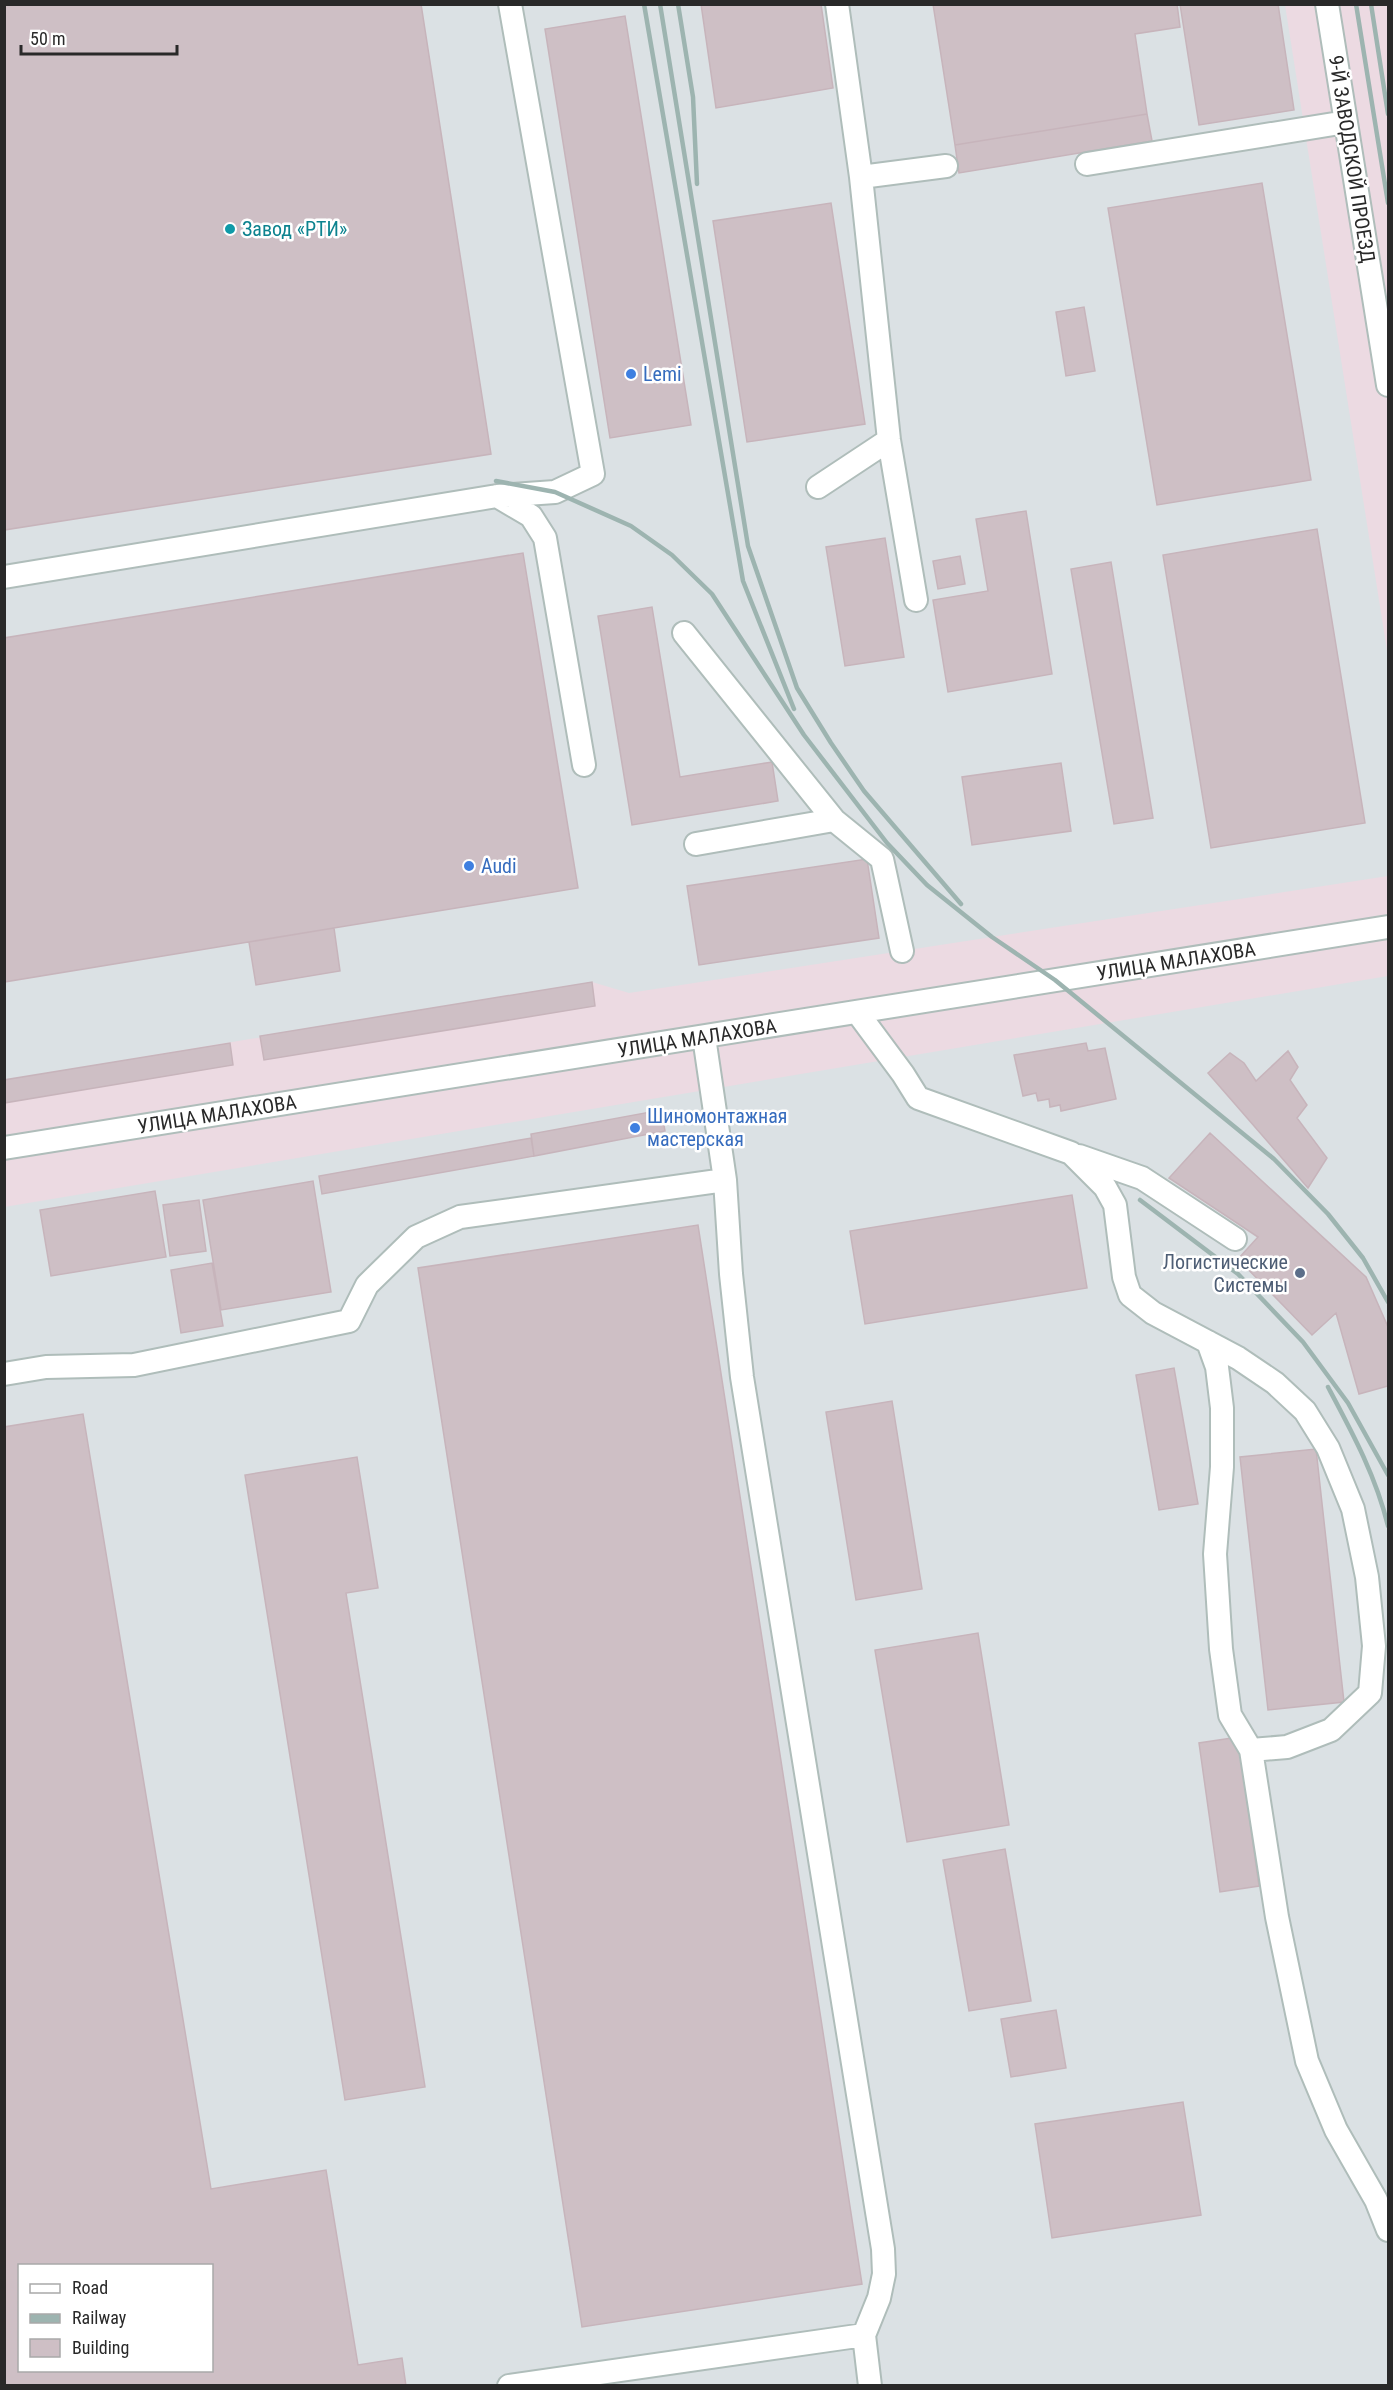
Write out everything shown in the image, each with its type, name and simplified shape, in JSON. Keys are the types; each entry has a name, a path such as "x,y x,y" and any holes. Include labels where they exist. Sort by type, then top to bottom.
{"street":[{"path":"4,577 497,496 555,492 593,474 510,4"},
{"path":"837,4 861,177 889,440 916,600"},
{"name":"9-Й ЗАВОДСКОЙ ПРОЕЗД","path":"1327,4 1389,385"},
{"path":"1087,164 1346,122"},
{"path":"861,177 946,166"},
{"path":"818,487 889,440"},
{"path":"497,496 531,516 545,538 584,765"},
{"path":"684,633 834,820 882,859 902,951"},
{"path":"696,844 834,820"},
{"name":"УЛИЦА МАЛАХОВА","path":"4,1148 1389,927"},
{"path":"856,1012 918,1098 1142,1178 1235,1239"},
{"path":"704,1037 725,1180 730,1274 742,1377 883,2248 884,2274 879,2298 864,2335 870,2385"},
{"path":"1071,1153 1106,1187 1115,1205 1124,1277 1130,1294 1153,1313 1238,1358 1275,1383 1305,1411 1328,1448 1353,1509 1367,1577 1374,1646 1370,1693 1331,1730 1287,1747 1251,1750"},
{"path":"4,1374 46,1367 134,1365 349,1322 367,1285 416,1237 460,1217 725,1180"},
{"path":"1208,1342 1217,1367 1222,1408 1222,1467 1215,1554 1221,1649 1230,1715 1251,1750 1277,1917 1307,2061 1336,2130 1376,2200 1389,2230"},
{"path":"509,2385 864,2335"}],"shaded area":[{"path":"5,5 1285,5 1388,657 1388,876 629,993 592,982 5,1080"},
{"path":"1388,976 1388,2385 5,2385 4,1207"}],"building":[{"name":"Завод «РТИ»","path":"4,4 421,4 491,454 4,530"},
{"path":"701,4 821,4 833,88 716,108"},
{"path":"933,4 1177,4 1180,27 1135,34 1147,114 955,145"},
{"path":"1180,4 1278,4 1294,110 1199,125"},
{"path":"625,16 691,425 610,438 545,29"},
{"path":"1147,114 1152,141 959,173 955,145"},
{"path":"1262,183 1311,480 1157,505 1108,208"},
{"path":"831,203 865,424 747,442 713,221"},
{"path":"1084,307 1095,371 1066,376 1056,312"},
{"path":"1026,511 1052,674 948,692 933,600 988,591 976,519"},
{"path":"1317,529 1365,823 1211,848 1163,555"},
{"path":"885,538 904,657 845,666 826,547"},
{"path":"523,553 578,888 4,982 4,638"},
{"path":"960,556 965,584 938,589 933,561"},
{"path":"1111,562 1153,818 1114,824 1071,569"},
{"path":"652,607 680,777 772,762 778,801 632,825 598,616"},
{"path":"1061,763 1071,831 972,845 962,777"},
{"path":"867,859 879,938 699,965 687,886"},
{"path":"334,928 340,971 256,985 249,942"},
{"path":"592,982 595,1006 264,1060 260,1036"},
{"path":"230,1043 233,1065 4,1103 4,1080"},
{"path":"1086,1043 1088,1051 1105,1048 1116,1099 1061,1111 1060,1105 1050,1107 1049,1099 1038,1101 1036,1093 1023,1096 1014,1055"},
{"path":"1288,1051 1298,1067 1290,1080 1307,1105 1297,1118 1327,1158 1308,1188 1208,1073 1230,1053 1244,1063 1256,1081"},
{"path":"661,1110 665,1131 534,1156 531,1134"},
{"path":"1210,1133 1366,1277 1388,1327 1388,1386 1359,1394 1336,1313 1312,1335 1238,1259 1258,1237 1169,1178"},
{"path":"531,1138 534,1156 322,1194 319,1176"},
{"path":"313,1181 331,1292 221,1310 203,1200"},
{"path":"155,1191 166,1257 51,1276 40,1210"},
{"path":"1072,1195 1087,1288 865,1324 850,1231"},
{"path":"199,1200 206,1251 170,1256 163,1205"},
{"path":"698,1225 862,2284 582,2327 418,1268"},
{"path":"212,1263 223,1326 181,1333 171,1270"},
{"path":"1174,1368 1198,1504 1159,1510 1136,1375"},
{"path":"892,1401 922,1589 856,1600 826,1412"},
{"path":"83,1414 211,2189 326,2170 358,2365 402,2358 406,2386 4,2386 4,1427"},
{"path":"1316,1449 1344,1702 1268,1710 1240,1457"},
{"path":"357,1457 378,1588 346,1593 425,2087 345,2100 245,1475"},
{"path":"978,1633 1009,1825 907,1842 875,1650"},
{"path":"1238,1737 1259,1886 1220,1892 1199,1743"},
{"path":"1005,1849 1031,2001 969,2011 943,1860"},
{"path":"1056,2010 1066,2068 1011,2077 1001,2019"},
{"path":"1183,2102 1201,2215 1052,2238 1035,2124"}],"railway":[{"path":"644,4 743,581 794,709"},
{"path":"660,4 748,546 797,688 864,791 961,904"},
{"path":"678,4 693,97 697,184"},
{"path":"1356,4 1388,203"},
{"path":"1371,4 1388,114"},
{"path":"496,481 555,492 631,526 672,555 712,594 804,735 887,843 927,885 992,937 1055,980 1274,1159 1328,1214 1363,1258 1388,1302"},
{"path":"1140,1200 1238,1274 1303,1342 1348,1403 1388,1475"},
{"path":"1328,1387 1370,1472 1388,1526"}],"place":[{"name":"Завод «РТИ»","path":"230,229"},
{"name":"Lemi","path":"631,374"},
{"name":"Audi","path":"469,866"},
{"name":"Шиномонтажная мастерская","path":"635,1128"},
{"name":"Логистические Системы","path":"1300,1273"}]}
